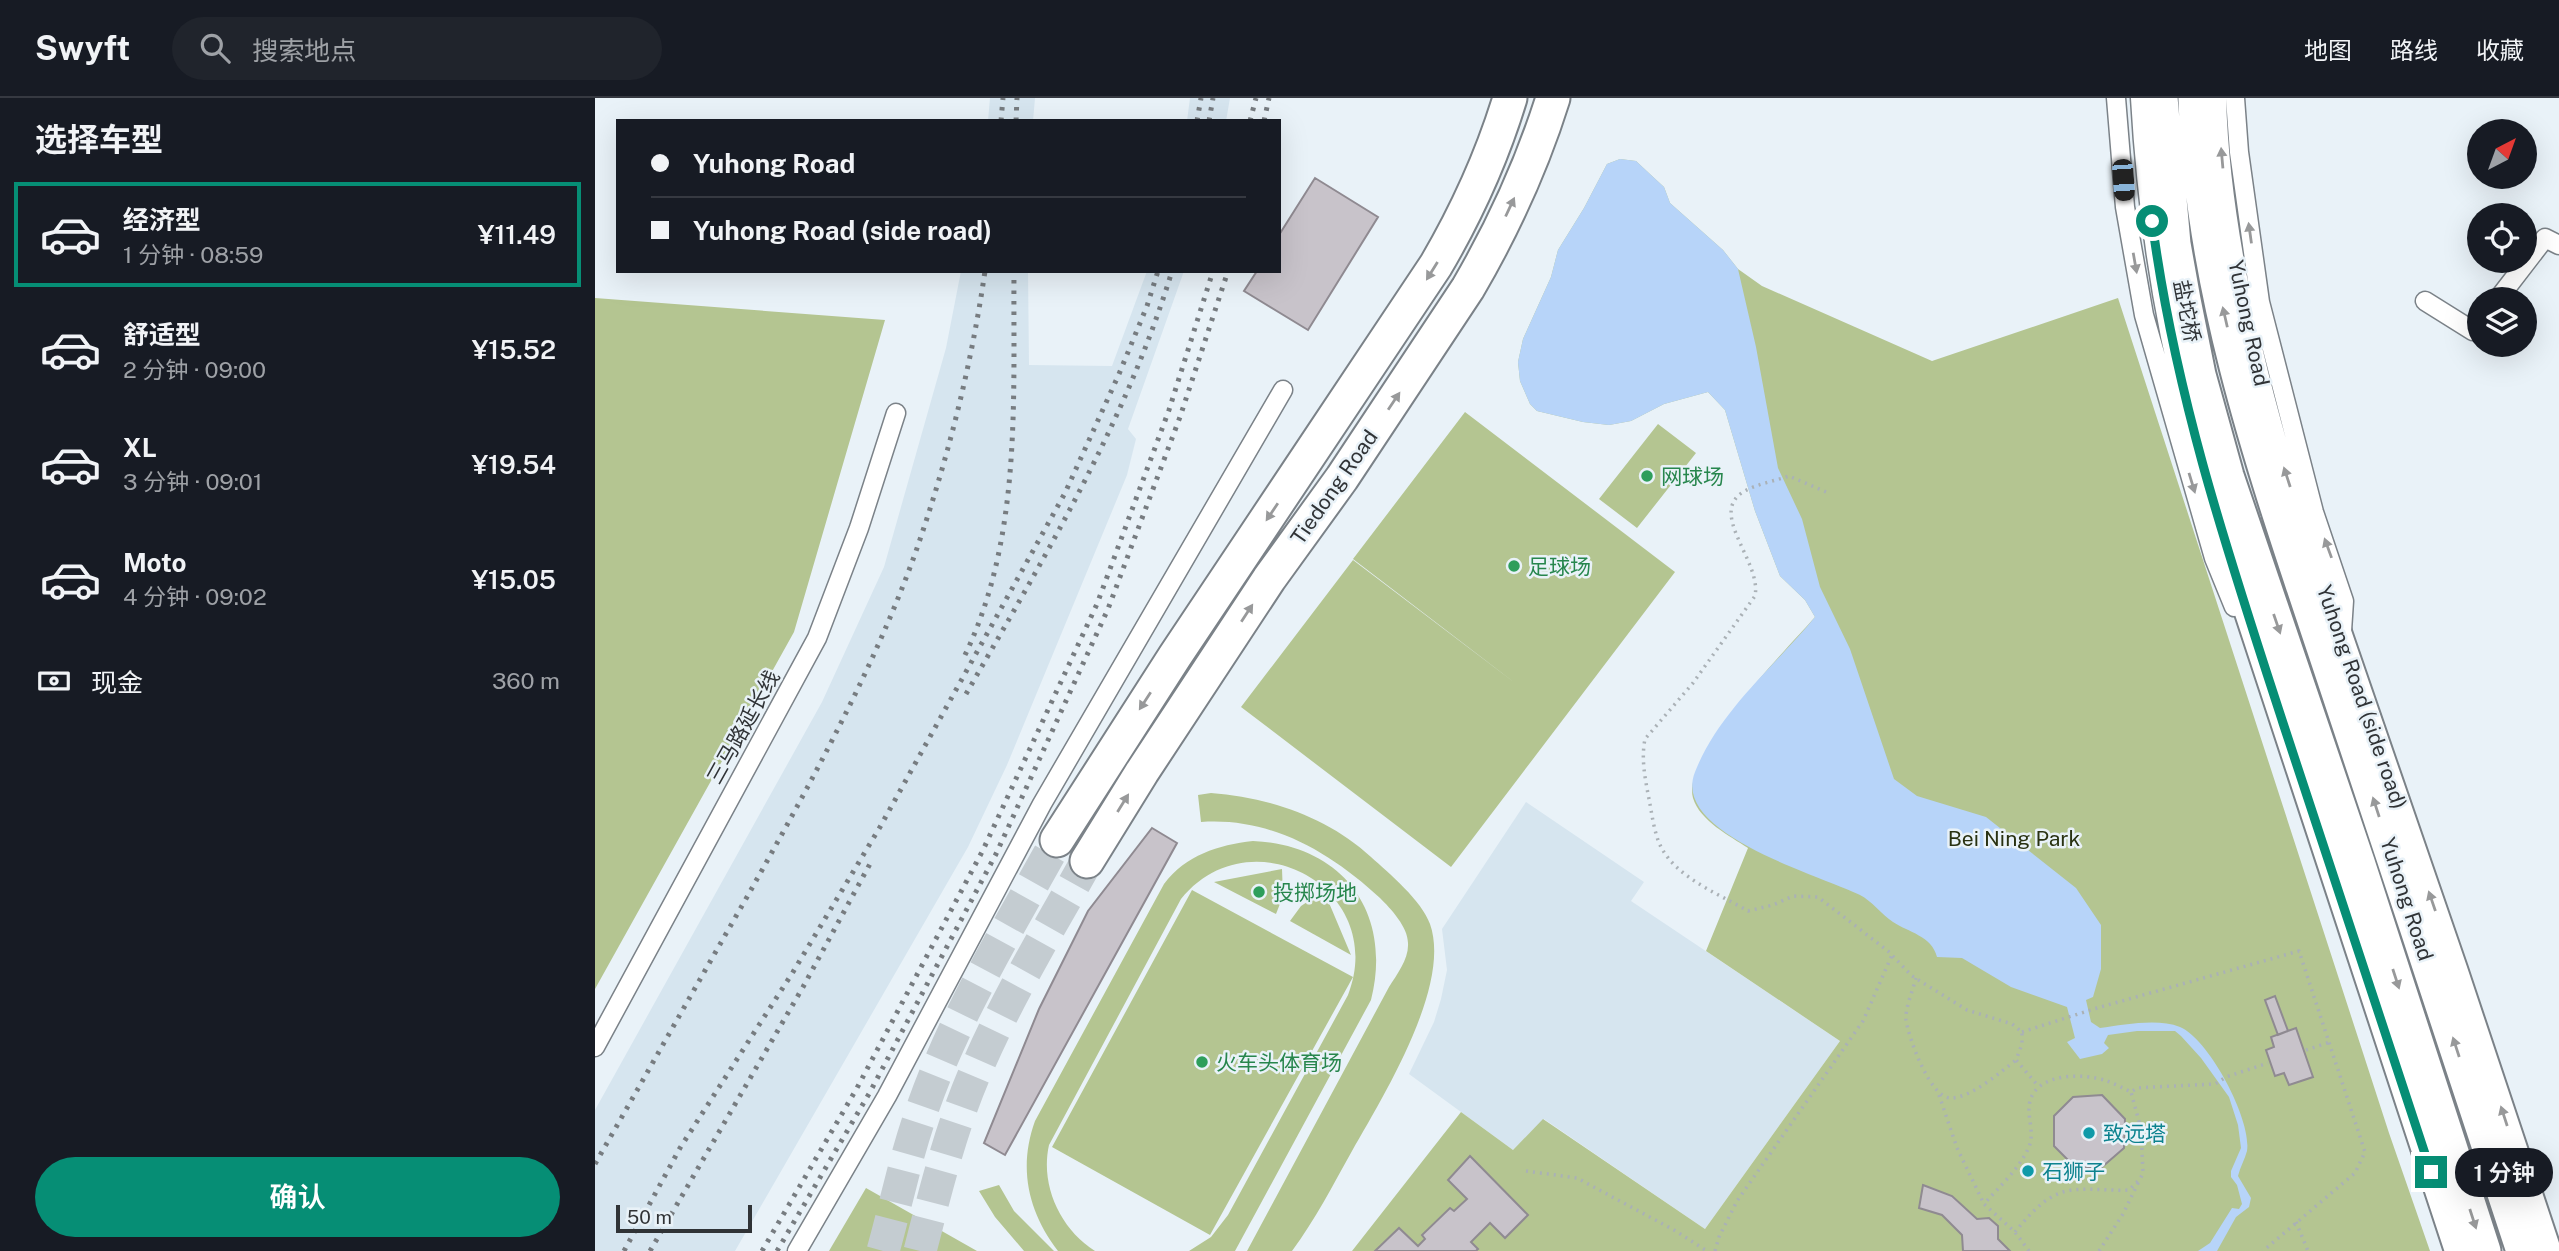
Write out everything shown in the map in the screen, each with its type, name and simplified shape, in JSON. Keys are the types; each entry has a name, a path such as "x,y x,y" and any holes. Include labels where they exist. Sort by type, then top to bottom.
{"highway":[{"name":"Tiedong Road","path":"1057,840 1167,666 1410,307 1457,229 1482,175 1510,98"},
{"name":"Tiedong Road","path":"1087,862 1142,772 1269,579 1435,341 1486,257 1530,163 1553,98"},
{"name":"盐坨桥","path":"2161,98 2174,244 2194,350 2227,476 2243,563"},
{"name":"盐坨桥","path":"2195,98 2203,195 2217,283 2253,434 2299,544"},
{"name":"Yuhong Road","path":"2299,544 2523,1251"},
{"name":"Yuhong Road","path":"2243,563 2358,862 2484,1251"}],"main road":[{"name":"Yuhong Road (side road)","path":"2299,544 2342,638 2549,1251"},
{"path":"2243,563 2266,671 2457,1251"}],"street":[{"path":"2116,98 2125,207 2144,315 2214,558 2243,633 2266,671"},
{"name":"Yuhong Road","path":"2140,98 2158,269 2187,412 2243,563"},
{"name":"Yuhong Road","path":"2217,98 2234,251 2299,544"},
{"path":"2235,98 2239,152 2260,302 2314,512 2344,601 2342,638"},
{"path":"2507,287 2545,238 2559,245"},
{"path":"2425,301 2467,327"},
{"path":"797,1251 887,1096 1042,804 1283,390"},
{"name":"三马路延长线","path":"595,1047 817,638 859,528 896,413"}],"path":[{"path":"1826,492 1789,476 1744,492 1736,498 1730,516 1732,527 1753,569 1755,596 1693,683 1645,739 1642,751 1644,771 1659,844 1668,859 1687,875 1748,911 1773,905 1793,896 1818,897 1892,955 1916,978 1967,1010 2012,1024 2022,1032"},
{"path":"2022,1032 2299,951 2365,1152 2355,1172 2263,1251"},
{"path":"1715,1251 1737,1201 1863,1021 1892,955"},
{"path":"1916,978 1906,1018 1915,1054 1938,1093 1957,1148 1984,1204 2015,1232 2029,1251"},
{"path":"1938,1093 1947,1098 1959,1097 2001,1073 2016,1060 2022,1044 2022,1032"},
{"path":"2306,1050 2330,1042"},
{"path":"2016,1060 2039,1087"},
{"path":"2131,1092 2137,1088 2215,1084 2268,1063"},
{"path":"1984,1204 2029,1148 2033,1129 2030,1100 2039,1087 2054,1079 2091,1077 2131,1092"},
{"path":"2099,1251 2123,1214 2143,1173 2141,1129 2131,1092"},
{"path":"1526,1171 1577,1178 1674,1230 1707,1251"},
{"path":"2015,1232 2045,1200 2059,1194 2072,1190 2129,1190 2140,1180"},
{"path":"2296,1222 2308,1251"}],"shaded area":[{"path":"990,98 1035,98 1033,119 988,119"},
{"path":"1190,98 1230,98 1226,119 1187,119"},
{"path":"961,273 1028,273 1029,365 1112,366 1146,273 1183,273 1128,429 1136,439 1127,475 1007,765 968,847 735,1251 595,1251 595,1110 822,702 884,567 946,348"},
{"path":"1526,802 1644,882 1631,901 1840,1041 1705,1229 1544,1119 1513,1150 1409,1074 1434,1022 1441,999 1447,970 1442,929"}],"green space":[{"name":"Bei Ning Park","path":"1620,159 1636,161 1664,187 1670,203 1723,250 1738,269 1762,286 1932,361 2118,298 2389,1133 2430,1251 1352,1251 1461,1112 1513,1150 1543,1119 1705,1229 1840,1041 1706,951 1748,848 1716,827 1702,814 1693,798 1694,779 1703,756 1739,704 1815,617 1805,600 1780,576 1755,511 1725,410 1708,392 1664,404 1631,421 1609,425 1583,422 1537,411 1530,404 1520,381 1518,362 1523,339 1551,277 1558,250 1607,164"},
{"path":"595,298 885,320 794,632 595,989"},
{"path":"1465,412 1675,572 1451,867 1241,707 1353,560 1519,686 1353,559"},
{"name":"网球场","path":"1658,424 1696,453 1637,528 1599,499"},
{"name":"火车头体育场","path":"1211,793 1275,804 1317,820 1336,831 1395,879 1420,906 1430,924 1434,949 1431,978 1411,1041 1331,1189 1292,1251 1247,1251 1402,966 1407,955 1407,937 1398,919 1380,898 1320,852 1275,832 1251,825 1201,822 1198,795"},
{"name":"火车头体育场","path":"1253,841 1285,845 1313,855 1336,870 1354,889 1367,913 1375,939 1376,968 1371,1000 1235,1251 1189,1251 1211,1237 1228,1215 1348,995 1355,957 1349,923 1332,895 1306,875 1275,864 1242,863 1210,874 1181,899 1049,1145 1047,1175 1056,1205 1072,1231 1095,1251 1058,1251 1039,1221 1029,1189 1027,1156 1035,1121 1164,884 1182,866 1204,853 1227,845"},
{"name":"投掷场地","path":"1282,869 1283,896 1276,914 1214,882"},
{"name":"火车头体育场","path":"1192,890 1353,977 1210,1235 1052,1147"},
{"name":"投掷场地","path":"1324,891 1351,955 1290,921 1301,906"},
{"path":"999,1185 1014,1211 1054,1251 1024,1251 995,1217 979,1191"},
{"path":"866,1188 977,1251 829,1251"}],"water":[{"path":"1620,159 1636,161 1664,187 1670,203 1723,250 1738,269 1756,347 1778,468 1802,519 1820,587 1850,649 1894,779 1917,796 1986,817 2076,888 2101,925 2101,969 2093,997 2086,1000 2091,1022 2100,1028 2151,1023 2180,1027 2203,1047 2226,1082 2236,1101 2247,1137 2247,1151 2238,1176 2251,1198 2249,1207 2236,1217 2217,1251 2198,1251 2210,1243 2232,1208 2239,1209 2242,1204 2237,1185 2231,1177 2241,1148 2238,1125 2229,1097 2201,1058 2181,1036 2175,1031 2137,1031 2108,1035 2104,1043 2109,1048 2102,1054 2080,1059 2067,1042 2075,1038 2067,1007 2011,987 1962,958 1937,957 1925,939 1893,922 1864,898 1784,864 1726,833 1705,815 1693,794 1695,772 1718,729 1815,617 1805,600 1780,576 1755,511 1725,410 1708,392 1664,404 1631,421 1609,425 1537,411 1530,404 1520,381 1518,362 1523,339 1551,277 1558,250 1607,164"}],"building":[{"path":"1315,178 1378,217 1308,330 1244,291 1256,273 1281,273 1281,232"},
{"path":"1152,828 1177,843 1005,1155 984,1143 1039,1009 1088,911"},
{"path":"2275,996 2288,1031 2278,1035 2265,1000"},
{"path":"2296,1028 2313,1077 2289,1085 2284,1073 2275,1076 2266,1050 2274,1047 2271,1037"},
{"name":"致远塔","path":"2102,1095 2125,1119 2124,1148 2101,1168 2074,1166 2054,1146 2054,1116 2073,1097"},
{"path":"1470,1156 1528,1215 1505,1238 1490,1223 1471,1242 1478,1249 1476,1251 1375,1251 1399,1228 1418,1246 1425,1239 1422,1235 1450,1208 1454,1211 1467,1199 1448,1180"},
{"path":"1923,1185 1952,1196 1977,1219 1989,1218 1998,1226 1998,1239 2010,1251 1963,1251 1962,1235 1942,1215 1919,1208"}],"tunnel":[{"path":"883,1251 913,1138 946,1049 981,978 1057,840"},
{"path":"920,1251 952,1135 977,1068 1015,989 1087,861"}],"railway":[{"path":"1001,119 1003,98"},
{"path":"1016,119 1017,98"},
{"path":"1197,119 1201,98"},
{"path":"1209,119 1213,98"},
{"path":"1251,119 1256,98"},
{"path":"1264,119 1269,98"},
{"path":"595,1164 793,813 879,642 915,554 948,450 973,343 985,273"},
{"path":"965,655 983,610 997,563 1005,515 1013,418 1014,273"},
{"path":"624,1251 680,1148 793,972 880,827 1065,493 1119,374 1157,273"},
{"path":"966,694 1053,540 1107,435 1153,327 1171,273"},
{"path":"762,1251 857,1088 983,850 1097,604 1169,410 1212,273"},
{"path":"777,1251 870,1092 996,854 1108,609 1180,417 1227,273"},
{"path":"650,1251 803,987 871,862"}],"place":[{"name":"网球场","path":"1647,476"},
{"name":"足球场","path":"1514,566"},
{"name":"投掷场地","path":"1259,892"},
{"name":"火车头体育场","path":"1202,1062"},
{"name":"致远塔","path":"2089,1133"},
{"name":"石狮子","path":"2028,1171"}],"route":[{"path":"2152,221 2158,269 2187,412 2232,567 2431,1172"}]}
